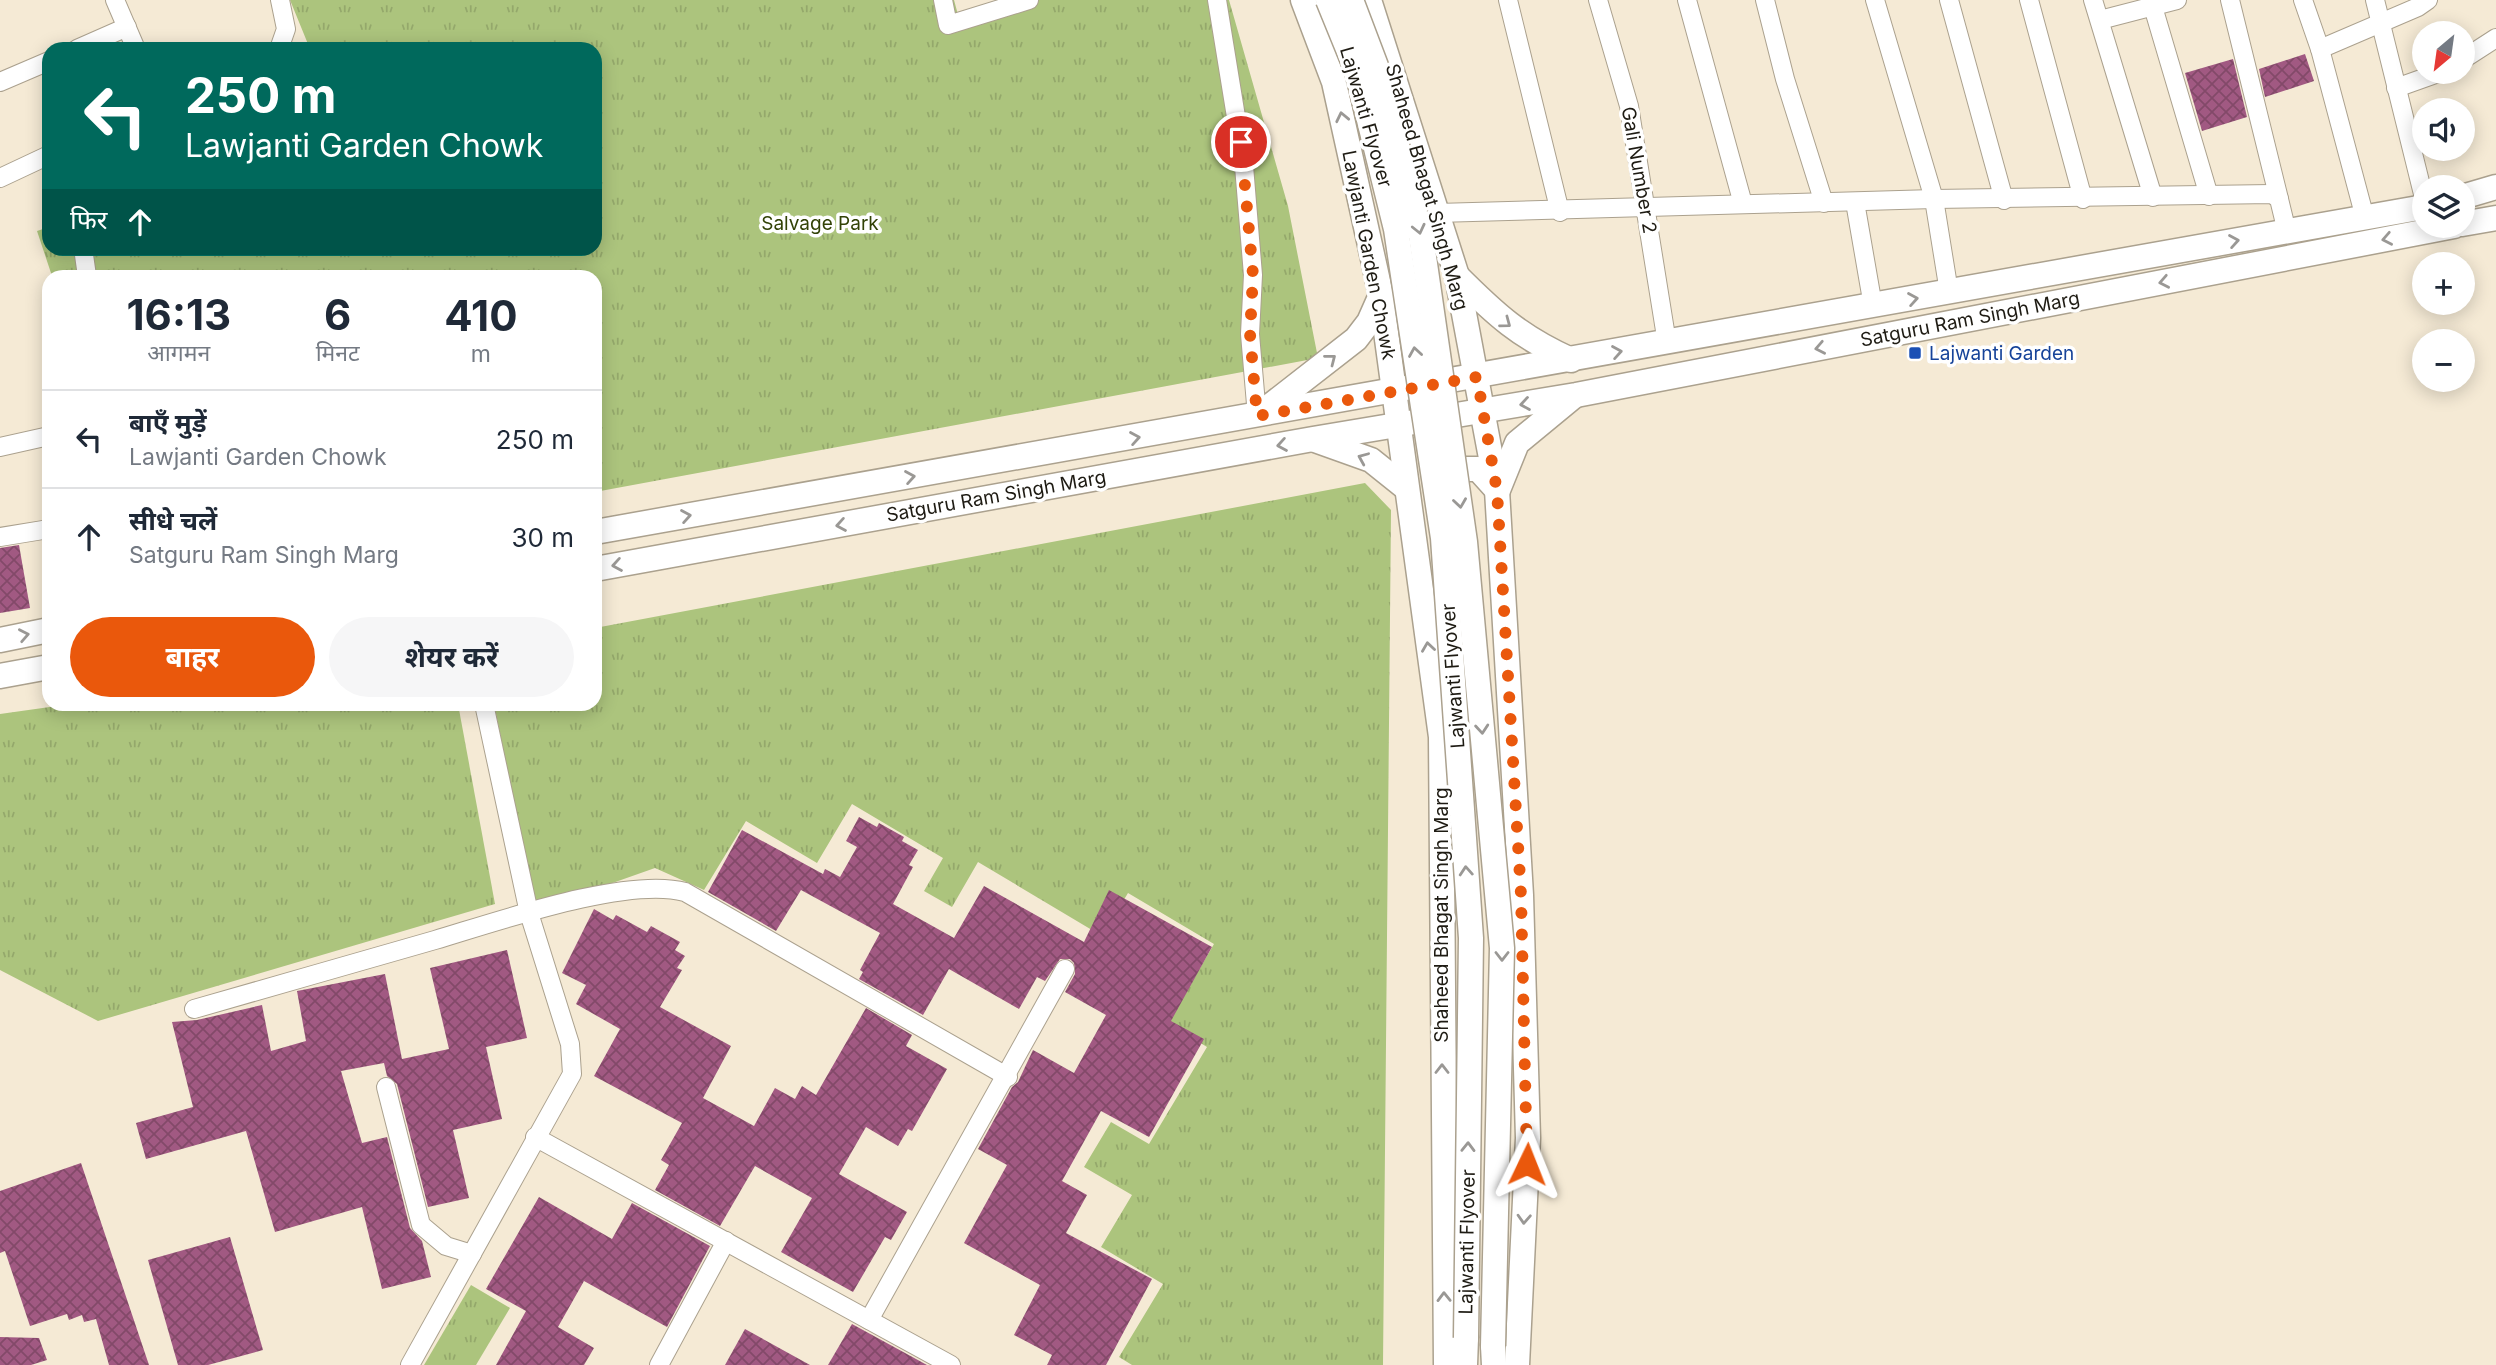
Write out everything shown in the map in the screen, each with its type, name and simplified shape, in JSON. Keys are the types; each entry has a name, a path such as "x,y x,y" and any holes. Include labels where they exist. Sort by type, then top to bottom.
{"main road":[{"name":"Lawjanti Garden Chowk","path":"1303,0 1334,82 1381,295 1398,425"},
{"name":"Lajwanti Flyover","path":"1328,0 1357,71 1396,229 1443,538 1471,938 1465,1365"},
{"name":"Lajwanti Flyover","path":"1351,0 1376,66 1421,236 1465,542 1502,948 1493,1356"},
{"name":"Shaheed Bhagat Singh Marg","path":"1369,0 1391,60 1457,276 1477,377"},
{"path":"1334,82 1355,93 1386,83 1391,60"},
{"path":"2475,193 2496,187"},
{"name":"Satguru Ram Singh Marg","path":"1477,377 2412,209"},
{"path":"2475,222 2496,218"},
{"name":"Satguru Ram Singh Marg","path":"1485,411 2412,234"},
{"path":"1457,276 1500,319 1534,343 1571,360"},
{"path":"1257,416 1356,339 1369,322 1381,295"},
{"path":"1394,391 1477,377 1497,491 1521,895 1528,1138 1517,1365"},
{"name":"Satguru Ram Singh Marg","path":"602,531 1394,391"},
{"path":"1497,491 1517,443 1576,395"},
{"path":"1398,425 1485,411"},
{"name":"Satguru Ram Singh Marg","path":"602,568 1398,425"},
{"name":"Shaheed Bhagat Singh Marg","path":"1398,425 1440,737 1446,1365"},
{"path":"1314,439 1371,460 1406,488 1418,469 1478,469 1497,491"},
{"path":"0,640 42,631"},
{"path":"0,676 42,668"}],"street":[{"path":"115,0 133,42"},
{"path":"279,0 286,29 281,42"},
{"path":"943,0 948,25 1029,0"},
{"path":"1217,0 1244,166 1253,275 1250,334 1257,416"},
{"path":"1508,0 1560,212"},
{"name":"Gali Number 2","path":"1598,0 1629,106 1667,343"},
{"path":"1687,0 1744,204"},
{"path":"1765,0 1785,79 1824,202"},
{"path":"1875,0 1934,199 1950,292"},
{"path":"1950,0 2004,200"},
{"path":"2029,0 2083,199"},
{"path":"2093,0 2152,197"},
{"path":"2100,20 2152,3 2177,0"},
{"path":"2230,0 2287,232"},
{"path":"2303,0 2320,49 2365,218"},
{"path":"2375,0 2418,175"},
{"path":"2320,49 2428,0"},
{"path":"2152,3 2209,196"},
{"path":"93,42 127,27"},
{"path":"2475,52 2496,38"},
{"path":"0,82 42,64"},
{"path":"2396,88 2412,82"},
{"path":"0,178 42,158"},
{"path":"1437,213 1560,212 1647,206 1934,199 2083,199 2272,194 2279,199"},
{"path":"1855,202 1873,306"},
{"path":"0,447 42,438"},
{"path":"0,537 42,529"},
{"path":"410,1365 572,1074 570,1044 529,913 486,711"},
{"path":"194,1009 529,913 632,889 667,887 685,892 1008,1076"},
{"path":"869,1320 1008,1076 1065,969"},
{"path":"386,1087 421,1225 446,1246 472,1254"},
{"path":"536,1136 947,1364"},
{"path":"659,1365 726,1241"}],"green space":[{"name":"Salvage Park","path":"290,0 954,0 960,22 1039,0 1229,0 1288,206 1318,358 602,491 602,270 50,270 45,256 602,256 602,42 307,42"},
{"name":"Salvage Park","path":"42,229 42,246 37,231"},
{"path":"1365,483 1391,510 1383,1365 1132,1365 1119,1357 1163,1284 1101,1247 1132,1195 1084,1167 1111,1122 1149,1144 1207,1047 1168,1023 1214,944 1128,893 1102,936 978,862 952,907 924,891 943,858 852,804 817,863 746,821 704,890 655,868 536,910 495,711 602,711 602,627"},
{"path":"42,708 42,711 459,711 495,904 98,1021 0,970 0,714"},
{"path":"471,1285 510,1308 476,1365 424,1365"}],"building":[{"path":"2305,54 2314,81 2265,97 2259,69"},
{"path":"2233,59 2247,117 2202,131 2185,73"},
{"path":"19,545 30,608 0,613 0,548"},
{"path":"859,817 877,827 879,823 904,837 902,841 918,850 909,865 913,867 893,904 954,938 984,886 1084,942 1109,890 1212,947 1171,1021 1204,1039 1149,1137 1101,1111 1062,1181 1087,1195 1066,1233 1152,1279 1106,1365 1047,1365 1052,1355 1014,1335 1040,1285 964,1243 1007,1165 978,1149 1012,1087 1018,1082 1033,1050 1074,1073 1106,1015 1065,992 1075,974 1074,963 1070,959 1060,959 1045,981 1037,977 1019,1009 949,969 923,1015 859,979 863,972 860,970 880,933 801,890 776,931 708,892 742,830 823,874 825,869 840,877 857,847 846,841"},
{"path":"594,909 613,920 616,915 647,932 651,926 680,942 675,950 685,956 677,968 682,970 660,1007 731,1046 703,1098 754,1126 775,1088 795,1099 802,1086 816,1095 866,1008 912,1035 906,1046 947,1069 912,1131 908,1129 898,1146 866,1127 839,1174 907,1212 891,1240 885,1237 853,1292 781,1252 812,1198 755,1166 720,1226 655,1190 669,1165 661,1160 682,1123 594,1076 620,1029 576,1004 586,985 562,973"},
{"path":"507,950 527,1038 486,1047 502,1119 453,1130 469,1198 428,1207 397,1084 387,1076 384,1063 341,1071 362,1143 387,1137 410,1228 422,1241 431,1277 382,1289 362,1207 275,1232 246,1131 146,1159 136,1123 193,1107 172,1022 197,1020 262,1005 271,1051 306,1041 297,991 385,974 402,1059 449,1049 430,968"},
{"path":"81,1163 149,1365 109,1365 96,1319 84,1322 82,1315 69,1320 67,1314 30,1326 5,1251 0,1253 0,1191"},
{"path":"539,1197 612,1239 632,1203 710,1246 667,1327 584,1281 558,1327 594,1348 584,1365 496,1365 526,1311 486,1289"},
{"path":"230,1237 263,1350 208,1365 178,1365 148,1260"},
{"path":"852,1324 927,1365 828,1365"},
{"path":"745,1329 810,1365 725,1365"},
{"path":"0,1337 39,1338 47,1360 31,1365 0,1365"}],"place":[{"name":"Lajwanti Garden","path":"1915,353"}],"route":[{"path":"1241,142 1253,275 1250,334 1257,416 1477,377 1497,491 1521,895 1527,1164"}]}
